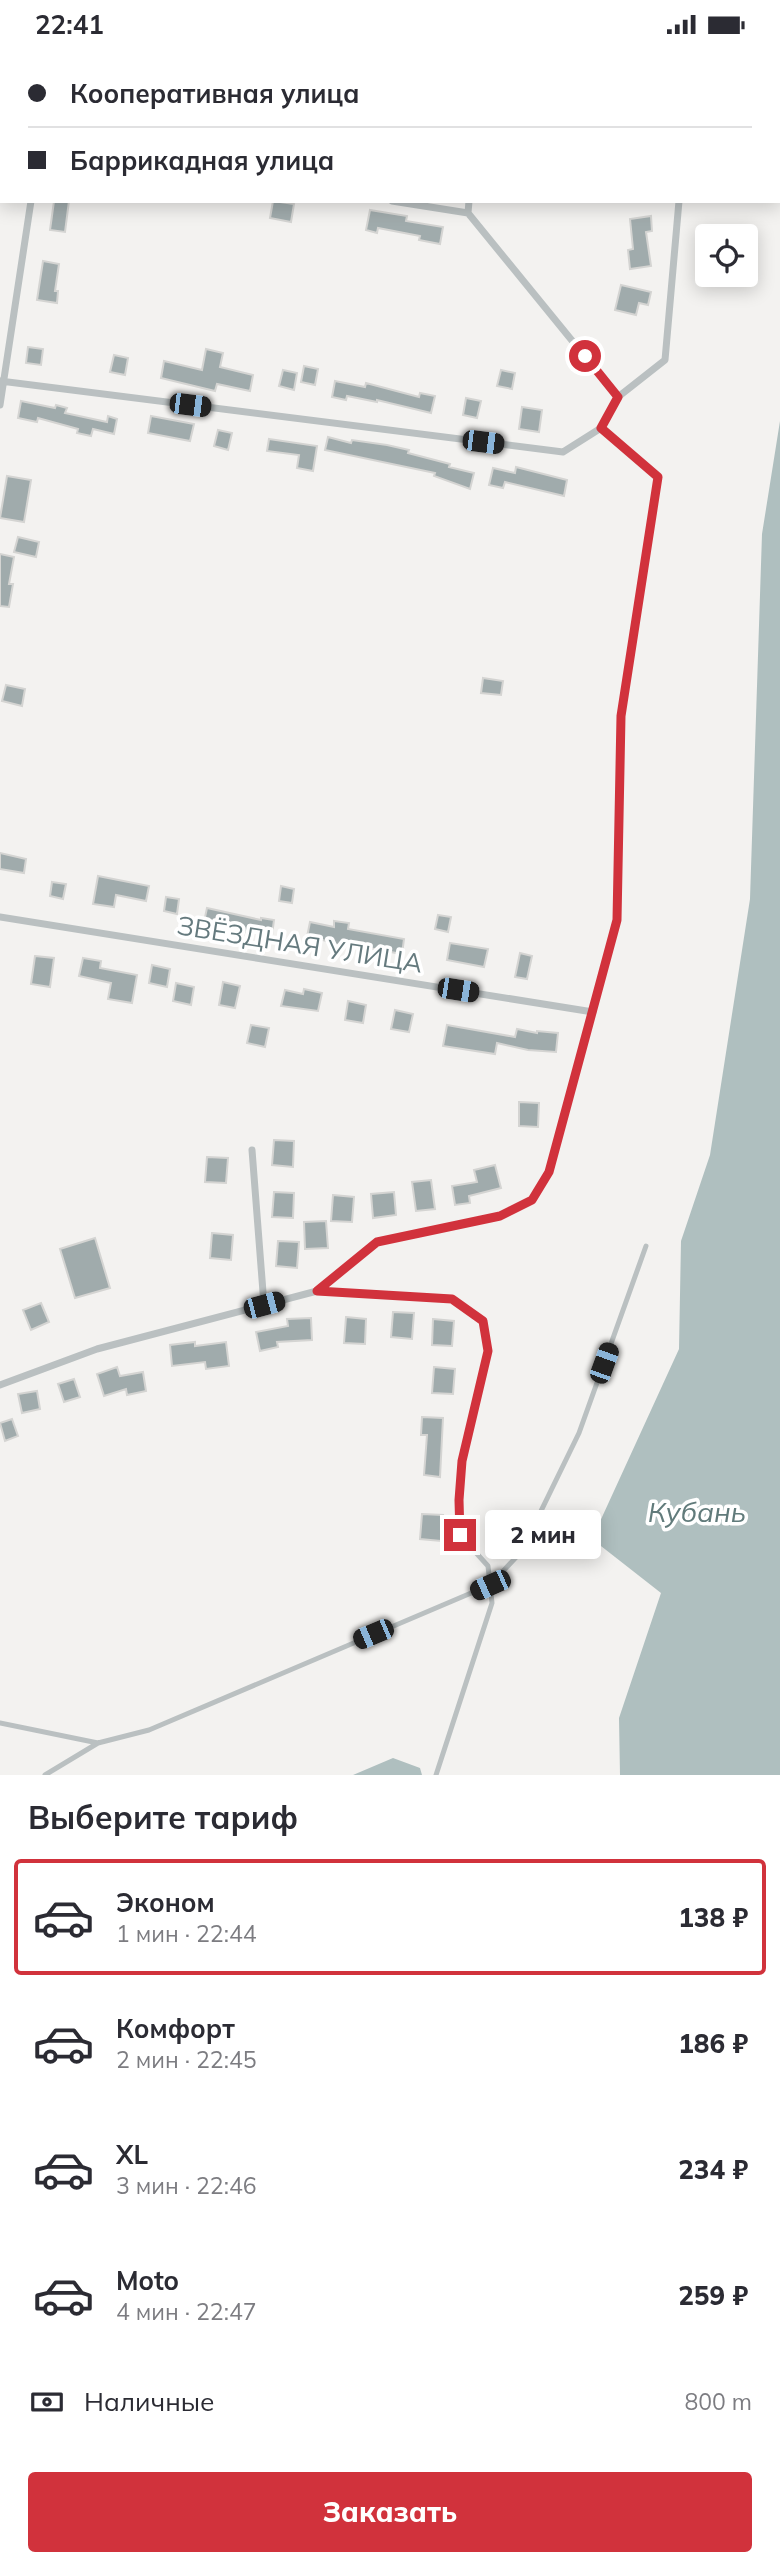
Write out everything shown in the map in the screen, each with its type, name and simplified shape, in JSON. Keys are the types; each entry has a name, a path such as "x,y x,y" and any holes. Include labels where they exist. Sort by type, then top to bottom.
{"street":[{"path":"0,405 31,203"},
{"path":"404,203 468,213"},
{"path":"468,203 468,213 618,397"},
{"path":"2,382 563,452 601,428 618,397 665,360 679,203"},
{"path":"317,1291 377,1242 500,1216 532,1200 549,1172 617,920 621,716 658,477 601,428"},
{"name":"ЗВЁЗДНАЯ УЛИЦА","path":"0,917 593,1012"},
{"path":"252,1150 264,1305"},
{"path":"0,1385 97,1349 317,1291 452,1299 483,1321 488,1351 462,1461 460,1535"}],"lane":[{"path":"45,1775 98,1743 149,1730 490,1585 521,1552 579,1433 646,1246"},
{"path":"436,1775 492,1603 488,1566 460,1535"},
{"path":"0,1723 98,1743"}],"water":[{"name":"Кубань","path":"780,421 780,1775 620,1775 619,1718 661,1593 592,1539 679,1349 681,1241 710,1155 750,899 762,534"},
{"path":"393,1758 420,1768 422,1775 353,1775"}],"building":[{"path":"54,203 69,203 65,232 50,230"},
{"path":"273,203 294,204 291,222 270,218"},
{"path":"370,210 407,216 406,221 443,227 440,244 419,240 420,236 378,228 377,233 366,230"},
{"path":"651,216 652,231 646,232 651,266 630,269 628,250 633,249 630,219"},
{"path":"43,261 59,264 55,291 58,291 57,303 37,300"},
{"path":"621,285 651,292 648,305 639,303 636,315 615,310"},
{"path":"28,347 43,349 41,365 26,363"},
{"path":"206,349 223,353 220,367 253,375 250,391 217,384 215,391 161,378 164,361 202,370"},
{"path":"114,355 128,358 125,375 110,372"},
{"path":"304,366 318,369 315,385 301,382"},
{"path":"283,370 297,373 294,390 279,386"},
{"path":"501,370 515,373 512,389 497,386"},
{"path":"335,381 365,387 366,383 419,397 420,393 435,396 431,413 377,400 332,397"},
{"path":"466,398 481,401 477,418 463,415"},
{"path":"21,401 55,408 56,405 67,408 65,413 107,422 108,416 117,419 114,434 93,429 91,436 77,433 78,429 38,418 37,422 18,418"},
{"path":"522,407 542,410 539,432 519,429"},
{"path":"151,416 194,424 190,441 148,433"},
{"path":"218,430 232,433 228,450 214,446"},
{"path":"328,437 351,443 352,440 387,445 450,464 449,467 474,473 470,489 434,476 435,473 325,450"},
{"path":"269,439 317,446 313,471 297,468 299,455 267,451"},
{"path":"516,467 567,480 564,496 505,482 503,488 489,485 493,468 515,473"},
{"path":"7,476 31,480 24,522 0,518"},
{"path":"18,537 39,542 36,557 14,552"},
{"path":"0,554 14,557 9,584 13,584 9,607 0,606"},
{"path":"483,678 503,681 501,695 481,693"},
{"path":"6,685 25,689 22,706 2,701"},
{"path":"0,853 26,859 24,873 0,869"},
{"path":"98,876 149,886 146,901 116,895 114,907 93,904"},
{"path":"52,882 66,884 63,899 50,896"},
{"path":"281,886 294,889 292,903 279,901"},
{"path":"166,897 179,899 177,914 164,911"},
{"path":"207,908 261,920 274,920 272,935 248,930 248,933 204,922"},
{"path":"438,915 451,917 448,932 435,929"},
{"path":"334,921 349,923 348,929 404,939 402,954 331,944 332,942 307,937 310,922 334,927"},
{"path":"450,943 488,949 484,967 447,960"},
{"path":"520,953 532,956 527,979 515,977"},
{"path":"35,956 54,958 50,987 31,984"},
{"path":"83,958 101,961 100,968 137,975 132,1003 108,999 111,983 79,976"},
{"path":"152,965 170,969 167,987 149,983"},
{"path":"223,982 240,986 235,1008 219,1005"},
{"path":"176,983 194,987 191,1005 173,1001"},
{"path":"304,989 322,993 318,1011 281,1006 285,990 303,994"},
{"path":"348,1001 366,1005 363,1023 345,1020"},
{"path":"395,1010 413,1014 409,1032 391,1029"},
{"path":"251,1025 269,1028 265,1047 247,1043"},
{"path":"447,1025 515,1037 517,1029 558,1033 556,1052 528,1050 497,1043 495,1054 443,1046"},
{"path":"519,1102 539,1103 538,1127 519,1126"},
{"path":"274,1140 294,1141 293,1167 272,1165"},
{"path":"207,1157 228,1158 226,1183 205,1182"},
{"path":"495,1165 501,1188 469,1196 470,1203 455,1205 452,1186 477,1182 474,1170"},
{"path":"431,1180 435,1209 416,1211 412,1182"},
{"path":"274,1192 294,1193 293,1218 272,1217"},
{"path":"394,1192 396,1215 373,1218 371,1194"},
{"path":"333,1195 354,1197 352,1222 331,1221"},
{"path":"326,1221 328,1248 305,1249 304,1222"},
{"path":"212,1233 233,1235 231,1260 210,1258"},
{"path":"95,1238 110,1288 75,1298 60,1249"},
{"path":"278,1241 299,1242 297,1268 276,1266"},
{"path":"41,1303 49,1322 31,1330 23,1310"},
{"path":"393,1312 414,1313 412,1339 391,1337"},
{"path":"346,1317 366,1319 365,1344 344,1343"},
{"path":"311,1318 312,1340 277,1342 278,1347 260,1351 256,1332 288,1326 287,1319"},
{"path":"433,1319 454,1321 452,1346 432,1345"},
{"path":"195,1342 195,1346 226,1342 229,1366 206,1369 205,1362 172,1366 170,1345"},
{"path":"117,1367 120,1376 143,1372 146,1391 127,1395 126,1389 104,1396 97,1374"},
{"path":"434,1367 455,1369 453,1394 432,1393"},
{"path":"74,1379 80,1397 64,1402 58,1384"},
{"path":"37,1391 40,1409 22,1413 18,1394"},
{"path":"422,1417 443,1418 440,1477 424,1475 427,1435 421,1435"},
{"path":"12,1419 18,1436 5,1441 0,1423"},
{"path":"422,1514 443,1515 441,1541 420,1539"}],"route":[{"path":"460,1535 462,1461 488,1351 483,1321 452,1299 317,1291 377,1242 500,1216 532,1200 549,1172 617,920 621,716 658,477 601,428 618,397 585,356"}]}
